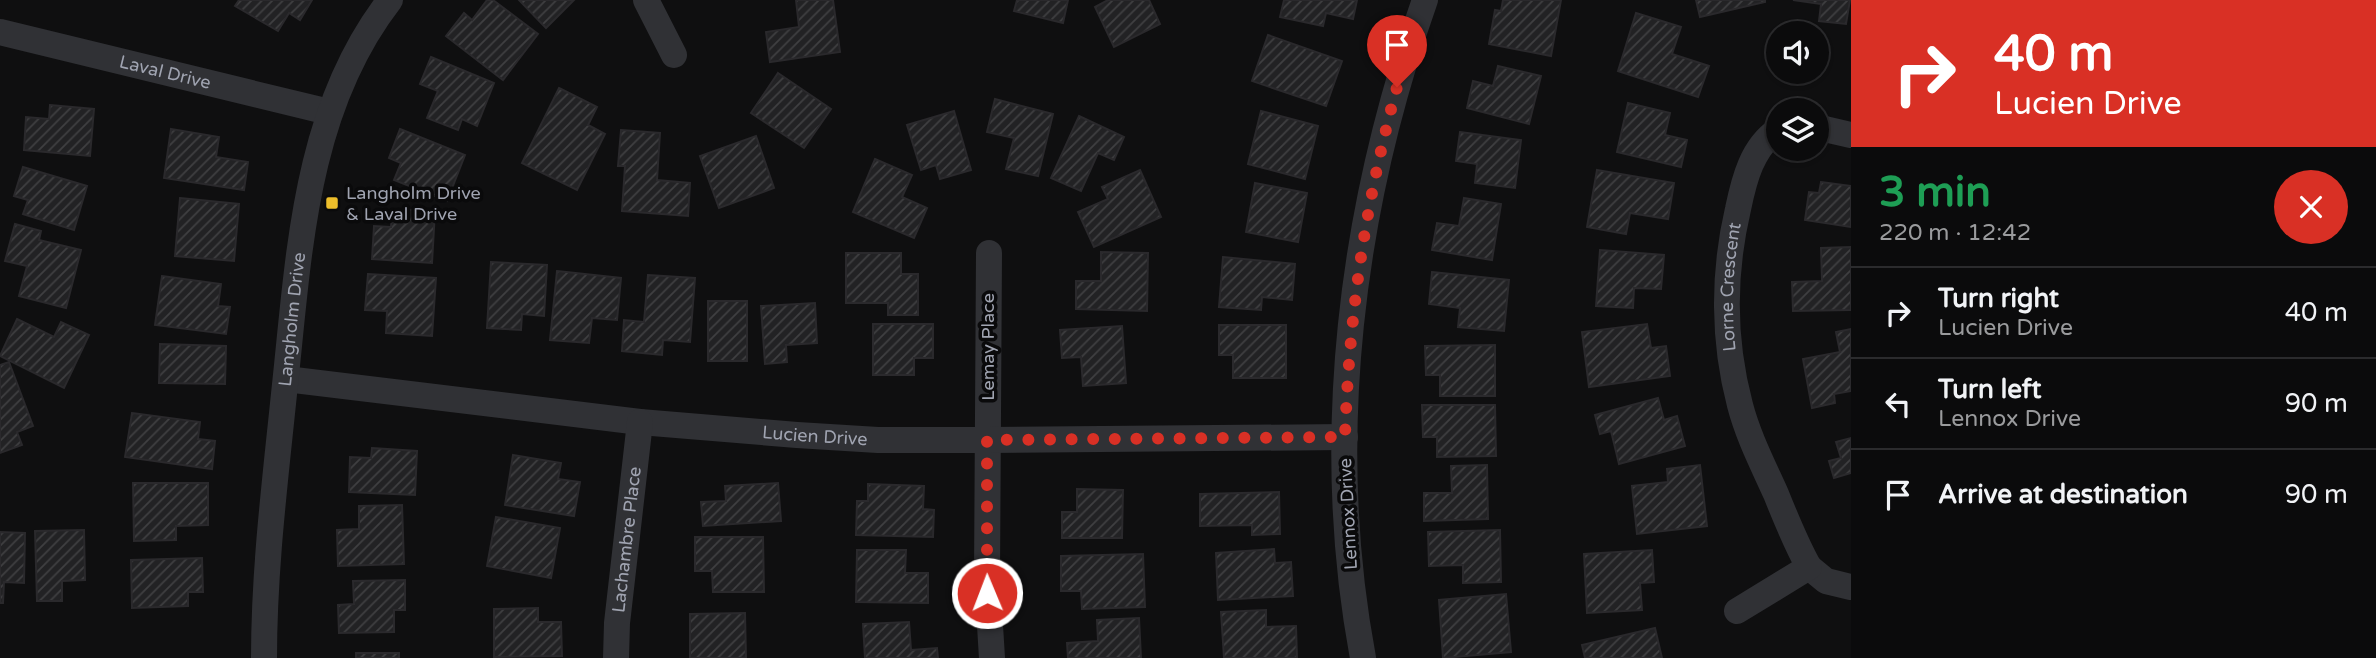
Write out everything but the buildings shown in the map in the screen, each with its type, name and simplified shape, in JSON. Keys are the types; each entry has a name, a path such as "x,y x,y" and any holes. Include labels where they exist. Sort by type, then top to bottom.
{"street":[{"name":"Langholm Drive","path":"264,658 268,540 306,209 314,165 329,112 359,49 390,0"},
{"path":"646,0 674,55"},
{"name":"Lennox Drive","path":"1363,658 1349,554 1345,437 1353,305 1371,190 1397,87 1425,0"},
{"name":"Laval Drive","path":"0,32 329,112"},
{"path":"1829,130 1851,135"},
{"name":"Lorne Crescent","path":"1766,140 1754,156 1738,207 1728,279 1729,339 1735,382 1752,441 1809,567"},
{"name":"Lemay Place","path":"989,253 986,576 992,658"},
{"name":"Lucien Drive","path":"286,379 640,422 838,438 987,440 1345,437"},
{"name":"Lachambre Place","path":"616,658 617,624 640,422"},
{"path":"1737,611 1809,567 1826,581 1851,587"}],"place":[{"name":"Langholm Drive & Laval Drive","path":"332,203"}],"route":[{"path":"987,593 987,440 1345,437 1348,365 1361,242 1382,140 1397,87"}]}
